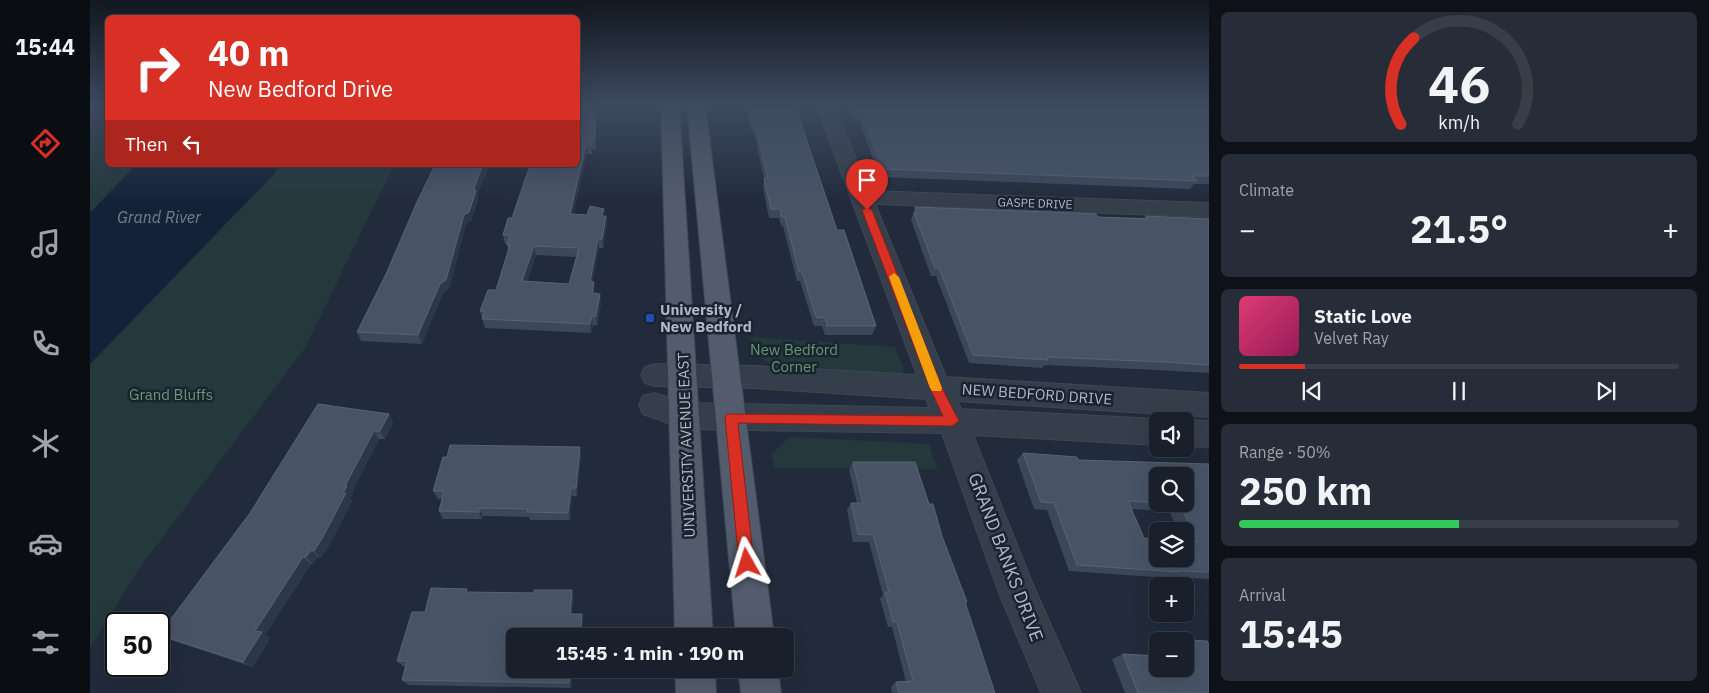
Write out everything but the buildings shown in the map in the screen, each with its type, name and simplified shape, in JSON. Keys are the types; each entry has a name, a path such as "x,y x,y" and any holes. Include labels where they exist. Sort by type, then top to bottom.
{"main road":[{"name":"UNIVERSITY AVENUE EAST","path":"670,137 669,375 685,416 694,628"},
{"path":"700,137 754,628"},
{"path":"695,678 696,693"},
{"path":"759,678 761,693"}],"street":[{"name":"GRAND BANKS DRIVE","path":"838,137 936,388 952,421 1018,593 1061,693"},
{"name":"GASPE DRIVE","path":"861,196 1209,210"},
{"name":"NEW BEDFORD DRIVE","path":"669,375 726,376 1209,405"},
{"name":"NEW BEDFORD DRIVE","path":"654,405 685,416 952,421 1149,432"},
{"path":"1194,433 1209,434"}],"green space":[{"path":"90,137 105,137 105,167 134,167 90,213"},
{"name":"Grand Bluffs","path":"278,167 393,167 305,348 136,573 112,612 105,612 105,624 90,649 90,364 274,174"},
{"name":"New Bedford Corner","path":"751,337 895,347 904,370 898,380 788,376 755,354"},
{"path":"790,437 929,444 937,469 775,468 771,455"}],"water":[{"name":"Grand River","path":"134,167 278,167 274,174 90,364 90,213"}],"slow traffic":[{"path":"894,277 936,388"}],"place":[{"name":"University / New Bedford","path":"650,318"}],"route":[{"path":"747,563 731,417 952,421 936,388 867,210"}]}
